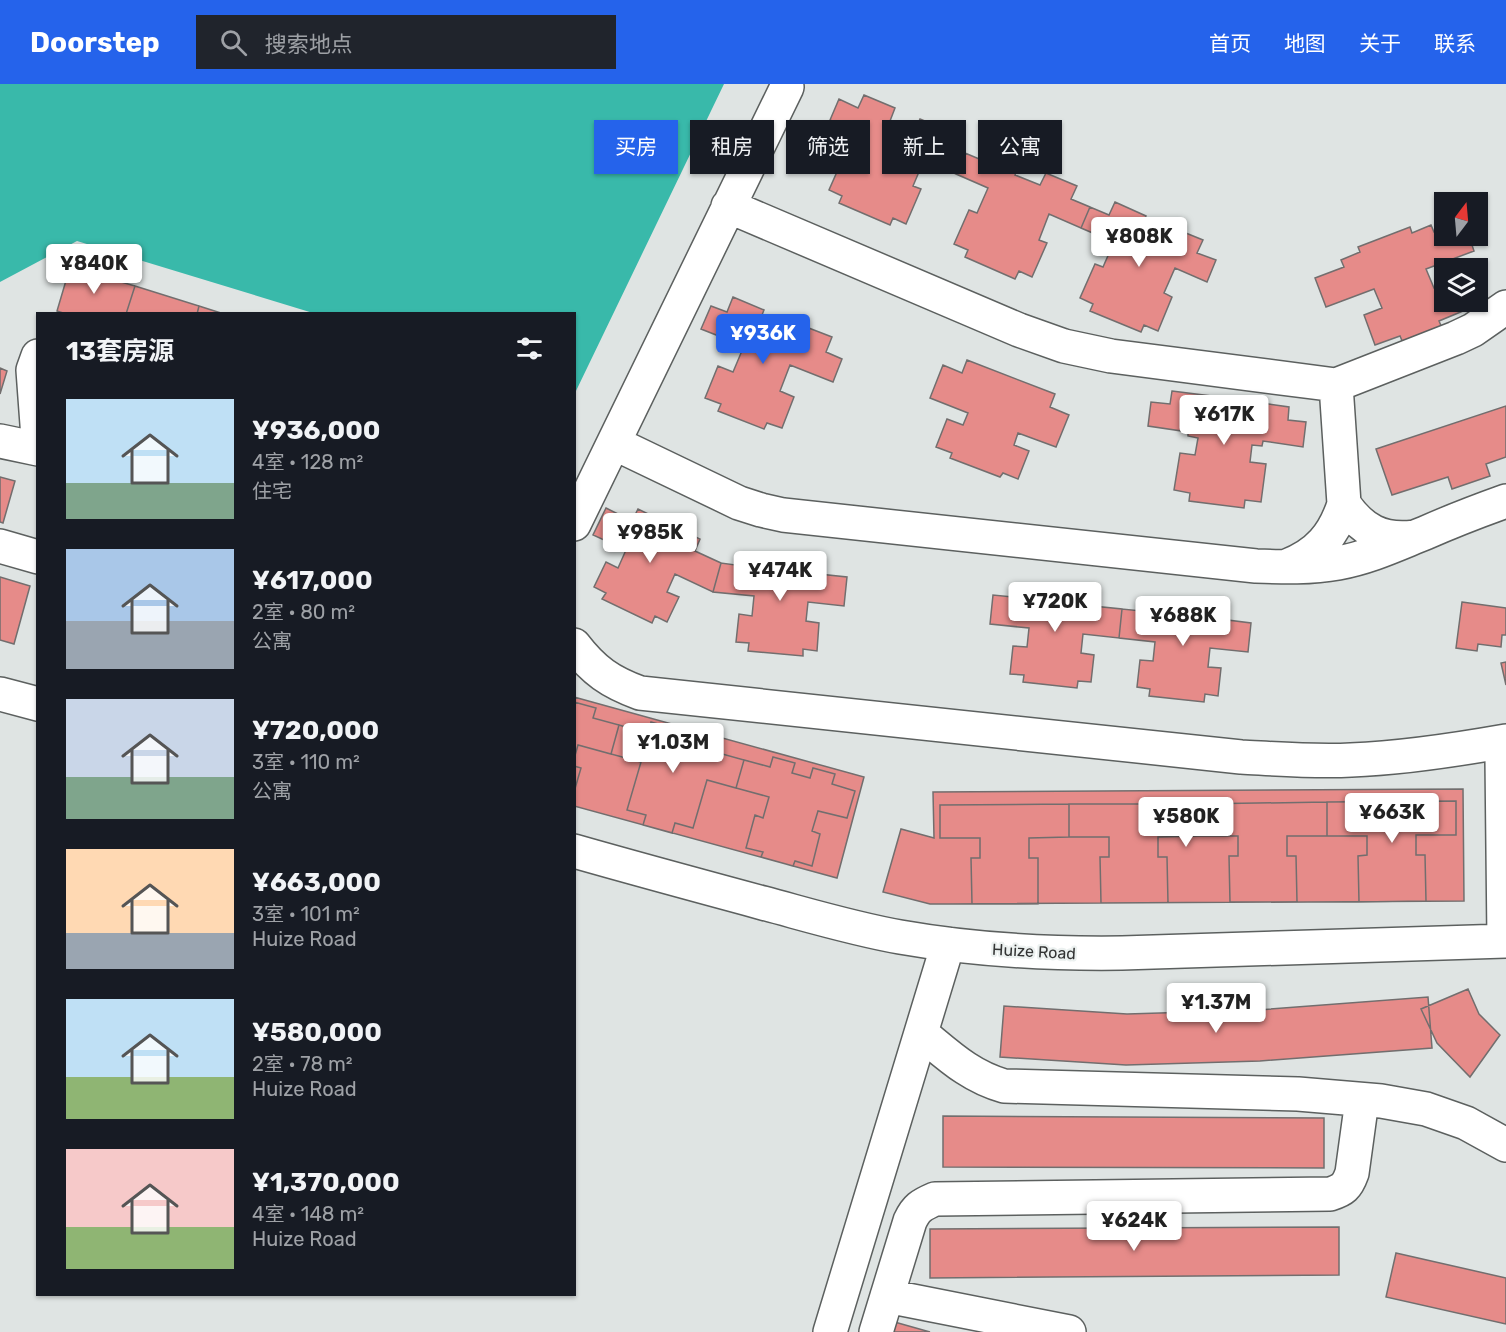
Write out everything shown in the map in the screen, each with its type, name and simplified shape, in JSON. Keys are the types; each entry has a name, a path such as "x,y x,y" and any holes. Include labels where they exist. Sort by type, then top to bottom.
{"street":[{"path":"576,520 787,87"},
{"path":"728,206 1018,330 1064,346 1112,356 1336,385 1456,338 1473,330 1506,307"},
{"path":"36,361 33,369 36,410"},
{"path":"1283,567 1312,554 1324,543 1340,518 1344,504 1336,385"},
{"path":"0,441 36,449"},
{"path":"614,443 740,503 783,515 1244,565 1283,567 1338,563 1391,548 1506,501"},
{"path":"1344,504 1361,524 1372,531 1386,537 1416,537"},
{"path":"0,546 36,556"},
{"path":"576,648 586,661 602,675 640,693 661,696 1241,757 1349,760 1500,747 1505,940"},
{"path":"0,694 36,703"},
{"name":"Huize Road","path":"576,852 837,923 898,937 948,945 1067,954 1505,940"},
{"path":"830,1332 948,945"},
{"path":"921,1033 972,1074 988,1082 1004,1086 1298,1094 1362,1100 1426,1109 1466,1123 1506,1145"},
{"path":"876,1332 910,1221 915,1211 922,1205 935,1200 1330,1194 1340,1191 1348,1183 1352,1173 1362,1100"},
{"path":"887,1296 1069,1332"}],"green space":[{"path":"0,84 724,84 707,120 690,120 690,155 576,391 576,312 310,312 77,241 0,282"}],"building":[{"path":"864,95 895,108 890,120 882,120 882,174 918,174 913,186 921,189 906,224 893,218 890,225 839,203 842,196 829,190 836,174 870,174 870,120 830,120 839,99 858,108"},
{"path":"966,153 978,158 978,174 1015,174 1040,185 1046,174 1048,174 1077,186 1071,199 1090,207 1081,228 1049,214 1039,240 1047,243 1032,277 1019,271 1015,279 965,257 968,250 954,244 969,210 977,213 988,188 956,174 966,174"},
{"path":"1115,202 1146,216 1141,229 1166,239 1171,227 1203,240 1197,253 1216,260 1207,282 1175,268 1164,293 1172,297 1158,331 1144,325 1141,332 1090,311 1093,304 1080,298 1095,264 1103,267 1114,242 1081,228 1090,207 1109,215"},
{"path":"1431,225 1434,232 1434,246 1472,246 1474,251 1455,258 1434,258 1434,266 1426,269 1434,288 1434,312 1461,312 1439,321 1442,328 1403,343 1400,336 1375,345 1364,315 1382,308 1374,289 1326,307 1315,278 1344,267 1341,260 1360,252 1358,247 1410,227 1412,233"},
{"path":"70,267 135,286 127,312 57,311"},
{"path":"135,286 199,306 198,312 127,312"},
{"path":"733,297 764,310 758,325 795,340 801,325 832,337 826,352 842,359 833,382 790,365 780,391 794,397 782,428 767,423 764,429 718,411 721,404 705,398 718,366 733,372 744,346 701,329 711,306 727,312"},
{"path":"199,306 218,312 198,312"},
{"path":"967,360 1055,394 1050,407 1069,415 1056,447 1018,433 1014,445 1029,451 1018,479 1003,473 1000,477 950,458 952,453 936,447 947,419 963,425 968,413 930,398 943,365 962,373"},
{"path":"0,368 7,371 0,394"},
{"path":"1172,391 1219,397 1217,411 1240,414 1242,400 1289,407 1288,420 1306,422 1303,447 1263,441 1262,446 1252,445 1250,462 1266,464 1261,502 1245,500 1244,508 1189,501 1190,493 1174,490 1180,453 1195,455 1198,438 1188,436 1188,432 1148,426 1151,402 1170,404"},
{"path":"1506,406 1506,457 1486,464 1490,476 1452,489 1448,477 1392,495 1376,449"},
{"path":"0,477 15,481 3,523 0,522"},
{"path":"606,508 632,521 638,509 700,539 695,551 721,563 713,592 675,574 667,592 679,597 667,622 655,616 652,623 602,599 606,593 594,587 606,562 618,568 626,550 593,535"},
{"path":"751,554 820,561 819,574 847,577 844,606 808,602 806,621 819,623 817,651 803,649 803,656 748,651 749,643 736,642 739,614 752,616 754,596 713,592 721,563 750,567"},
{"path":"0,577 30,586 14,644 0,640"},
{"path":"1026,586 1095,593 1093,606 1122,609 1119,638 1083,634 1081,653 1094,655 1091,682 1078,681 1077,688 1023,682 1024,675 1010,674 1013,646 1027,647 1029,628 990,624 993,595 1024,598"},
{"path":"1152,599 1221,607 1220,619 1251,623 1248,652 1210,648 1208,667 1221,668 1218,696 1205,694 1204,702 1149,696 1150,689 1137,687 1140,660 1153,661 1155,642 1119,638 1122,609 1151,612"},
{"path":"1462,602 1506,608 1506,635 1502,635 1501,647 1478,644 1477,651 1456,648"},
{"path":"1506,662 1506,685 1501,663"},
{"path":"576,698 864,777 837,878 576,807"},
{"path":"576,703 596,708 593,718 619,725 611,754 578,745 576,752"},
{"path":"651,722 672,728 669,739 694,746 697,735 718,741 715,752 744,760 736,788 707,780 693,828 675,823 672,833 643,825 646,815 627,810 641,762 611,754 619,725 648,734"},
{"path":"773,757 795,763 792,773 810,778 813,768 835,774 832,784 855,791 847,818 818,811 812,831 820,834 812,866 795,861 793,866 761,857 763,852 746,848 755,815 763,818 769,797 736,788 744,760 770,767"},
{"path":"576,767 581,768 576,785"},
{"path":"1463,789 1464,901 930,904 883,892 901,829 934,838 933,792"},
{"path":"1456,801 1456,835 1416,835 1416,855 1425,855 1426,901 1359,902 1358,856 1367,855 1367,836 1327,836 1327,802"},
{"path":"1327,802 1327,836 1287,836 1287,856 1296,856 1297,902 1230,902 1229,856 1238,856 1238,836 1198,836 1198,804"},
{"path":"1069,804 1198,804 1198,836 1158,837 1158,857 1167,857 1168,903 1101,903 1100,857 1109,857 1109,837 1069,837"},
{"path":"1069,804 1069,837 1029,838 1029,858 1038,858 1038,904 972,904 971,858 980,858 980,838 940,838 940,805"},
{"path":"1468,989 1479,1014 1500,1035 1470,1077 1437,1043 1421,1009"},
{"path":"1428,997 1432,1048 1260,1061 1126,1065 1000,1057 1004,1006 1127,1014 1258,1010"},
{"path":"943,1116 1324,1118 1324,1168 943,1167"},
{"path":"1339,1227 1339,1275 930,1278 930,1229"},
{"path":"1396,1253 1506,1278 1506,1324 1386,1297"},
{"path":"891,1321 930,1332 888,1332"}]}
